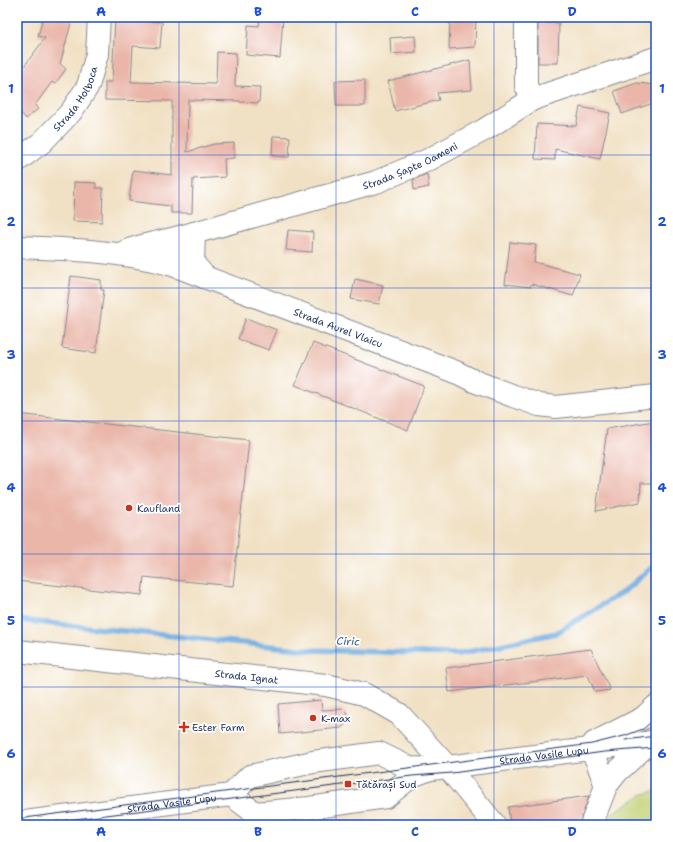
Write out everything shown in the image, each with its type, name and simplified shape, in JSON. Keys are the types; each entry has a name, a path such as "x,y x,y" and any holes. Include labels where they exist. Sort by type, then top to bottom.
{"street":[{"name":"Strada Holboca","path":"17,161 41,143 71,112 88,86 97,54 99,17"},
{"path":"526,17 526,86 533,99"},
{"name":"Strada Șapte Oameni","path":"119,254 139,246 188,235 376,182 428,160 484,130 533,99 656,58"},
{"path":"170,264 175,251 188,235"},
{"path":"188,235 193,263 206,278"},
{"name":"Strada Aurel Vlaicu","path":"17,247 96,251 144,258 170,264 539,405 556,407 656,396"},
{"name":"Strada Ignat","path":"17,651 326,685 364,694 399,714 439,768 495,825"},
{"path":"606,786 596,759 585,750 643,718 656,706"},
{"path":"591,825 606,786 618,771 653,742"},
{"name":"Strada Vasile Lupu","path":"17,823 231,795 250,776 313,762 379,753 410,768 439,768 653,742"},
{"name":"Strada Vasile Lupu","path":"231,795 255,813 310,808 386,797 412,776 439,768"}],"green space":[{"path":"656,791 656,825 605,825 608,816 641,795"}],"building":[{"path":"43,17 62,17 72,20 60,64 66,69 55,84 52,82 35,105 38,109 26,119 17,108 17,76 45,38 38,36"},
{"path":"115,17 134,17 134,20 162,22 160,48 133,46 131,82 216,84 217,52 236,53 235,86 260,87 259,103 188,100 187,152 214,144 234,143 234,158 224,159 225,177 193,179 192,213 171,213 171,206 129,201 133,170 172,175 172,101 105,100 105,82 112,82"},
{"path":"260,17 283,17 280,58 246,55 248,25 259,26"},
{"path":"450,17 476,17 475,47 449,49"},
{"path":"538,23 559,23 558,63 538,63"},
{"path":"415,36 416,52 391,54 390,38"},
{"path":"470,60 472,90 437,93 439,100 395,111 388,81"},
{"path":"365,80 365,106 336,106 335,81"},
{"path":"637,83 656,85 656,102 622,114 614,91"},
{"path":"580,107 610,113 600,159 555,149 555,160 535,159 537,124 576,126"},
{"path":"273,136 290,137 289,157 272,156"},
{"path":"427,174 429,187 414,190 413,180"},
{"path":"74,182 96,183 96,188 103,188 102,222 73,221"},
{"path":"288,230 313,232 312,252 286,250"},
{"path":"510,242 536,245 534,262 580,274 573,296 531,284 531,287 505,284"},
{"path":"71,276 101,280 101,290 104,290 96,353 62,348"},
{"path":"355,279 383,285 379,304 351,299"},
{"path":"246,318 277,330 269,350 238,339"},
{"path":"313,343 424,386 408,430 295,385"},
{"name":"Kaufland","path":"17,414 249,440 233,586 144,577 142,595 17,581"},
{"path":"654,421 654,440 656,440 656,483 641,483 640,502 596,511 607,429"},
{"path":"591,649 610,690 595,692 588,675 449,692 446,668"},
{"name":"K-max","path":"321,700 322,710 343,709 348,714 348,722 341,728 280,734 278,704"},
{"path":"589,796 579,825 510,825 508,807"}],"waterway":[{"name":"Ciric","path":"17,620 310,650 458,654 556,633 623,592 656,564"}],"tram line":[{"path":"17,819 592,744 624,736 643,729 656,718"},
{"path":"625,740 656,736"},
{"path":"28,825 412,776 452,773 604,752 656,748"}],"place":[{"name":"Kaufland","path":"129,508"},
{"name":"K-max","path":"313,718"},
{"name":"Ester Farm","path":"184,727"},
{"name":"Tătărași Sud","path":"348,784"}]}
